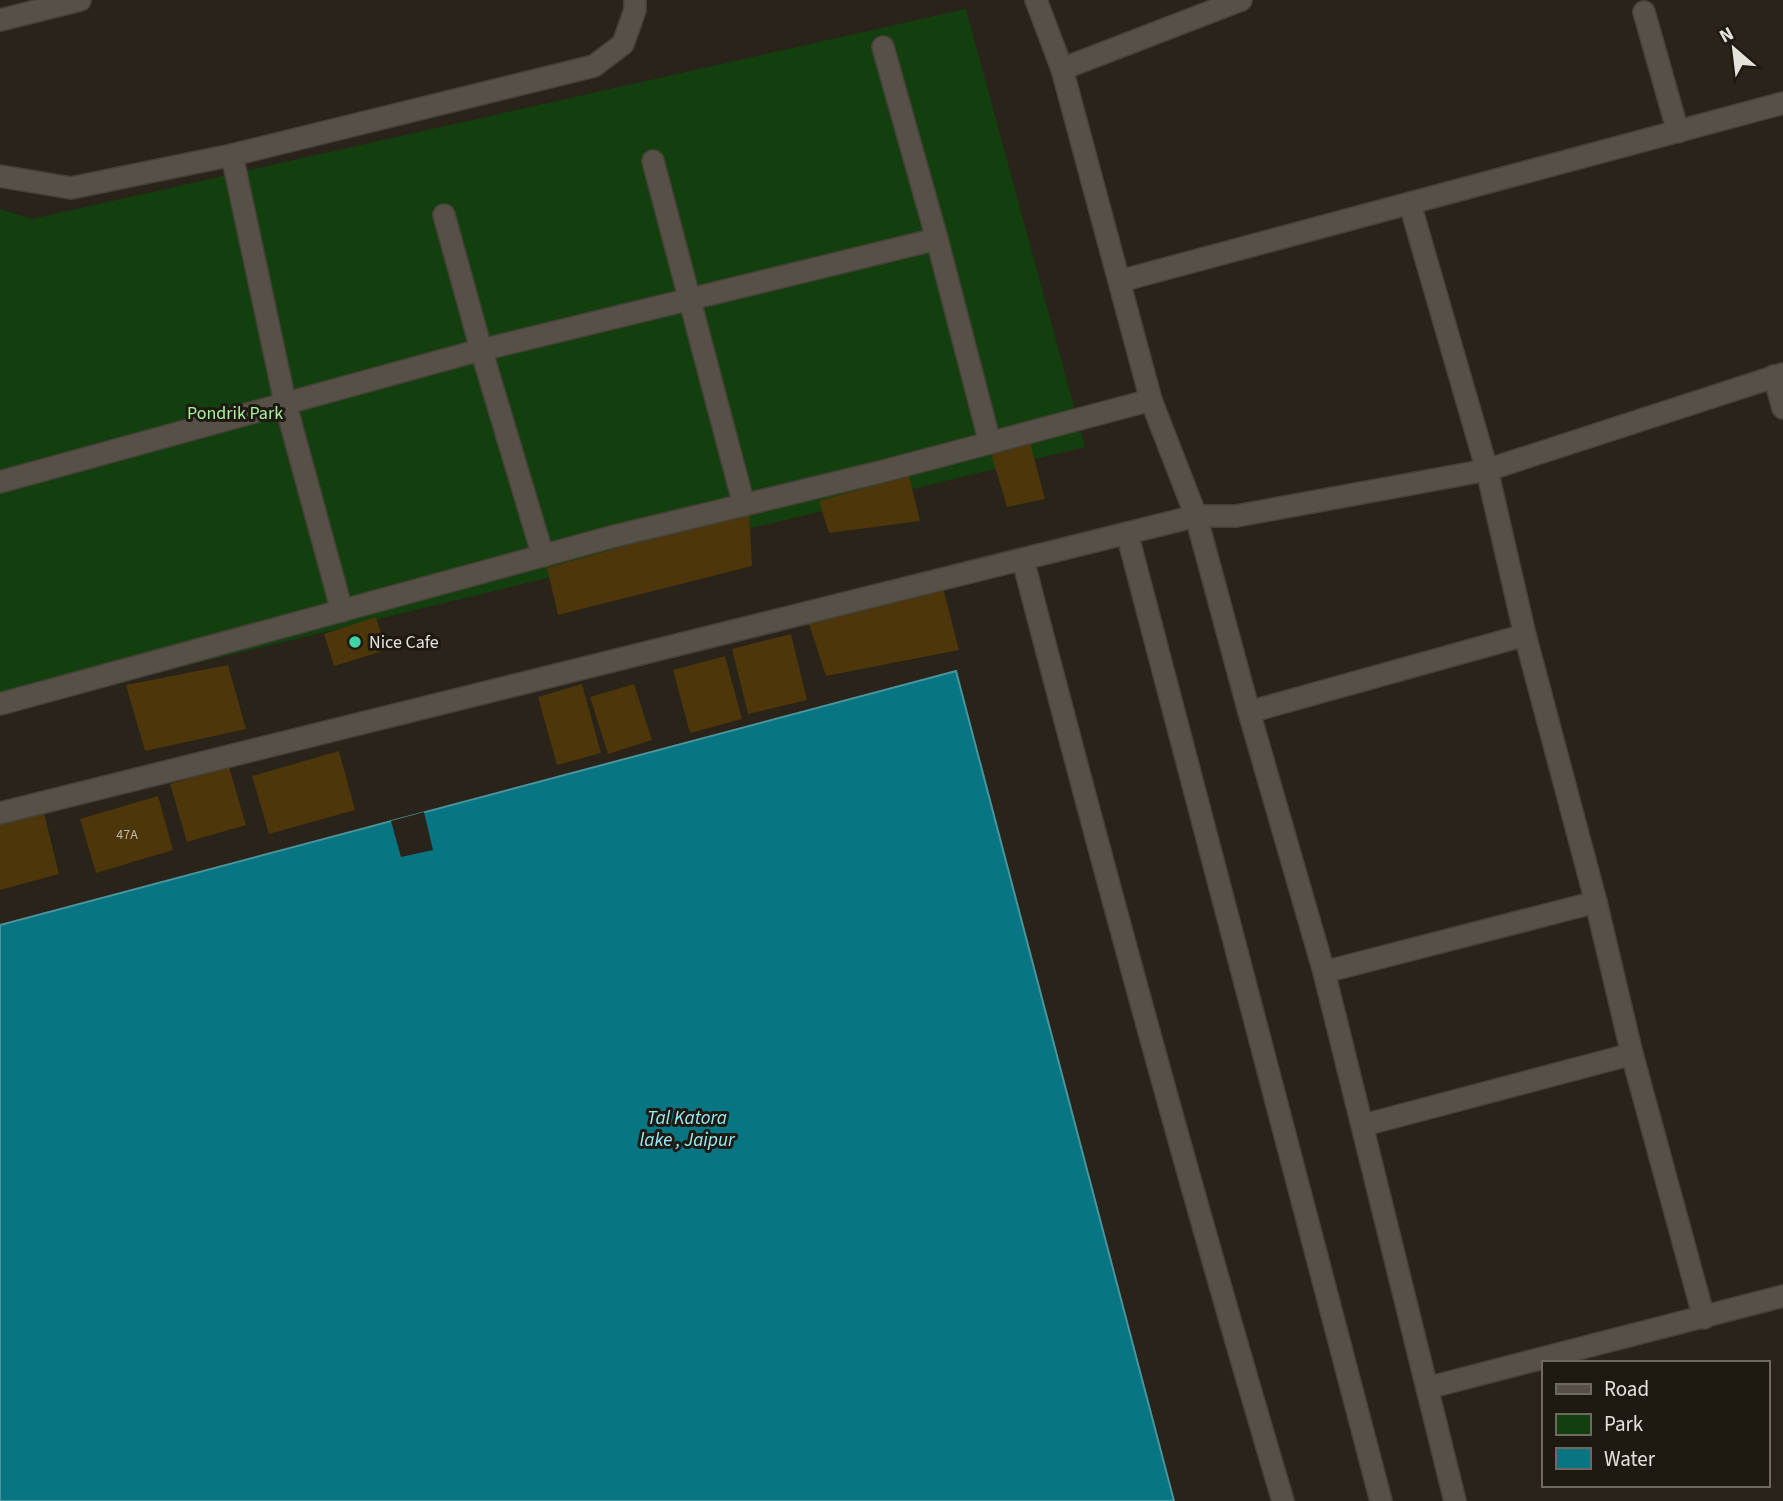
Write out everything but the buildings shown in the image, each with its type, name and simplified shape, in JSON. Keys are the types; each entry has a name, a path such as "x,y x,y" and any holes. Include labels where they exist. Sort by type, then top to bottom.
{"street":[{"path":"0,20 80,0"},
{"path":"0,176 71,188 232,155 594,66 623,44 635,10 635,0"},
{"path":"1035,0 1062,69 1152,400 1196,516 1324,972 1455,1501"},
{"path":"1062,69 1241,0"},
{"path":"1644,12 1678,132"},
{"path":"883,47 990,443"},
{"path":"1120,281 1783,103"},
{"path":"232,155 285,402 342,611"},
{"path":"653,161 744,505"},
{"path":"1410,204 1487,470 1525,635 1597,902 1632,1054 1704,1318"},
{"path":"444,215 543,556"},
{"path":"0,482 481,349 937,239"},
{"path":"0,813 1196,516 1236,516 1487,470 1779,375 1783,408"},
{"path":"0,704 543,556 1152,400"},
{"path":"1127,533 1381,1501"},
{"path":"1023,560 1223,1301 1283,1501"},
{"path":"1249,712 1525,635"},
{"path":"1324,972 1597,902"},
{"path":"1364,1125 1632,1054"},
{"path":"1427,1388 1783,1296"}],"green space":[{"name":"Pondrik Park","path":"966,9 1085,447 0,711 0,209 32,219"}],"water":[{"name":"Tal Katora lake , Jaipur","path":"956,671 1174,1501 0,1501 0,925"}],"pier":[{"path":"424,812 433,850 401,857 391,821"}],"place":[{"name":"Nice Cafe","path":"355,642"}]}
